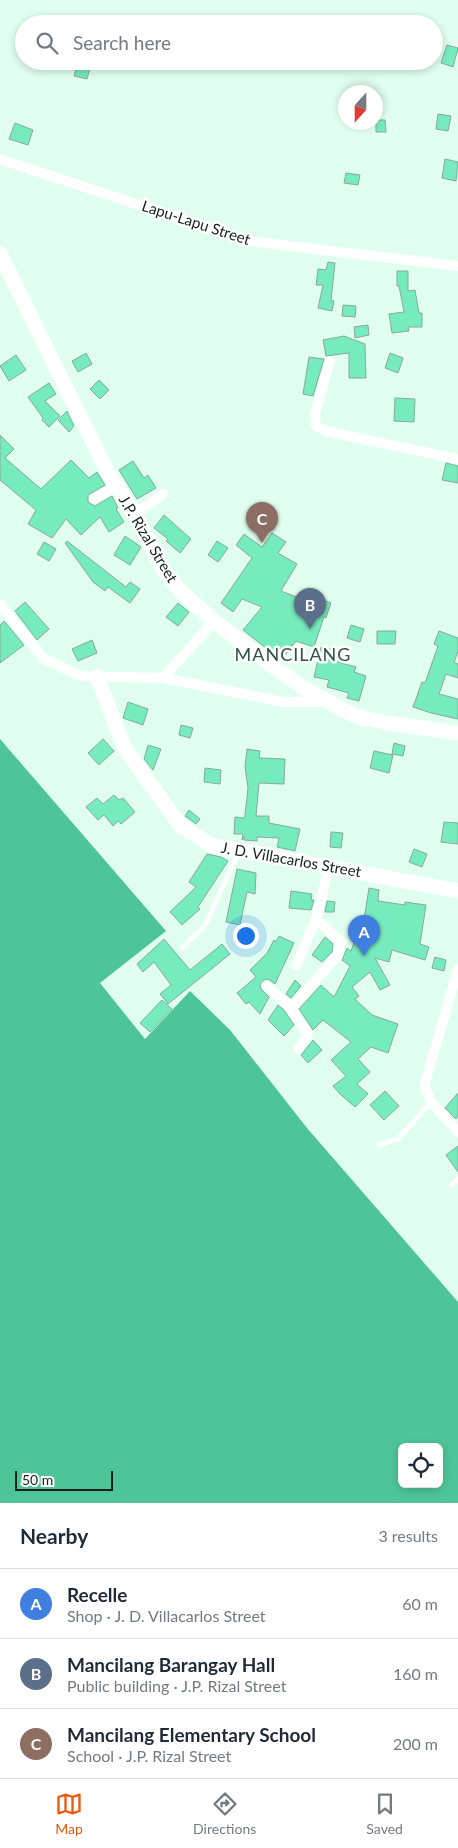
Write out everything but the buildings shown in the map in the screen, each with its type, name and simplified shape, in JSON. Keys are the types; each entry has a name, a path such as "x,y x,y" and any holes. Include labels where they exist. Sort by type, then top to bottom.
{"main road":[{"name":"J.P. Rizal Street","path":"0,254 108,473 135,514 164,571 181,592 214,621 288,677 345,712 362,718 388,723 458,733"},
{"name":"J. D. Villacarlos Street","path":"98,677 125,749 180,825 210,845 458,891"}],"street":[{"name":"Lapu-Lapu Street","path":"0,159 248,241 458,266"},
{"path":"330,362 316,414 316,426 325,430 458,459"},
{"path":"94,499 116,486"},
{"path":"135,514 163,494"},
{"path":"0,604 43,658 80,676 163,678 284,702 327,702"},
{"path":"163,678 214,621"},
{"path":"296,966 316,919 329,867"},
{"path":"289,1006 294,1004 332,962 338,955 341,947 341,942 334,934 316,919"},
{"path":"458,969 424,1086 431,1102 458,1132"},
{"path":"267,986 289,1006 308,1034 298,1049"}],"lane":[{"path":"182,948 206,924 239,850"},
{"path":"379,1144 398,1139 431,1102"},
{"path":"452,1184 458,1179"}],"shaded area":[{"path":"0,739 166,931 100,983 145,1039 190,991 230,1030 307,1128 458,1302 458,1503 0,1503"}],"place":[{"name":"Mancilang Elementary School","path":"262,543"},
{"name":"Mancilang Barangay Hall","path":"310,629"},
{"name":"Recelle","path":"364,956"}],"district":[{"name":"MANCILANG","path":"293,655"}]}
